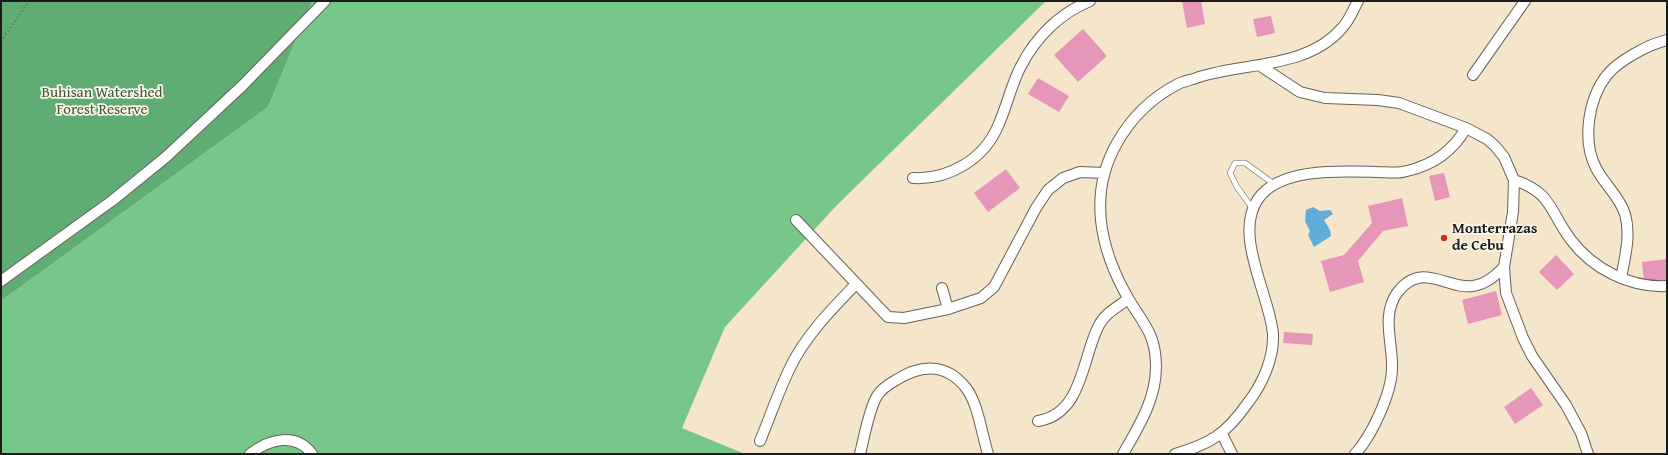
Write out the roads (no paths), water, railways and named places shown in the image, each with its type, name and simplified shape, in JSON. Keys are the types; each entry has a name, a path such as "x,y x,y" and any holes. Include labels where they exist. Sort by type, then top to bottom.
{"street":[{"path":"1,280 113,200 166,157 242,86 325,1"},
{"path":"913,178 936,177 970,162 986,145 998,127 1010,89 1021,66 1035,43 1052,25 1076,7 1090,1"},
{"path":"1123,454 1145,414 1153,393 1156,367 1153,342 1146,325 1128,299 1108,250 1100,220 1100,197 1104,173 1117,143 1132,120 1154,99 1178,84 1213,72 1259,65 1303,54 1330,40 1343,28 1358,1"},
{"path":"1473,75 1525,1"},
{"path":"1621,278 1628,240 1625,214 1596,168 1588,146 1589,121 1596,94 1607,74 1630,57 1667,40"},
{"path":"1259,65 1300,92 1325,98 1399,102 1466,128 1495,146 1504,157 1514,180 1514,212 1504,267 1506,294 1523,338 1532,356 1566,405 1581,433 1588,454"},
{"path":"1175,454 1204,445 1222,434 1257,391 1271,354 1273,335 1271,320 1254,260 1250,233 1253,209 1258,199 1274,184 1294,177 1336,171 1406,172 1435,161 1458,143 1466,128"},
{"path":"796,220 888,317 904,318 948,309 981,298 994,287 1036,208 1048,190 1063,178 1080,172 1104,173"},
{"path":"1514,180 1531,185 1542,194 1571,240 1587,258 1601,268 1621,278 1655,286 1667,286"},
{"path":"1355,454 1366,441 1374,426 1388,386 1392,369 1388,321 1390,306 1397,293 1407,283 1420,278 1434,278 1473,286 1494,277 1504,267"},
{"path":"760,440 789,369 823,319 856,284"},
{"path":"942,288 948,309"},
{"path":"1038,421 1049,419 1060,412 1073,394 1082,374 1098,326 1104,316 1128,299"},
{"path":"860,454 877,395 889,384 909,372 927,368 944,370 966,388 972,399 988,454"},
{"path":"1222,434 1232,454"},
{"path":"250,454 272,442 290,439 305,445 312,454"}],"lane":[{"path":"1253,209 1237,187 1230,173 1235,163 1244,163 1274,184"}],"water":[{"path":"1313,207 1320,211 1330,210 1333,214 1324,220 1330,230 1331,236 1314,247 1308,235 1310,231 1305,221 1306,210"}],"place":[{"name":"Monterrazas de Cebu","path":"1444,238"}],"park label":[{"name":"Buhisan Watershed Forest Reserve","path":"102,102"}]}
